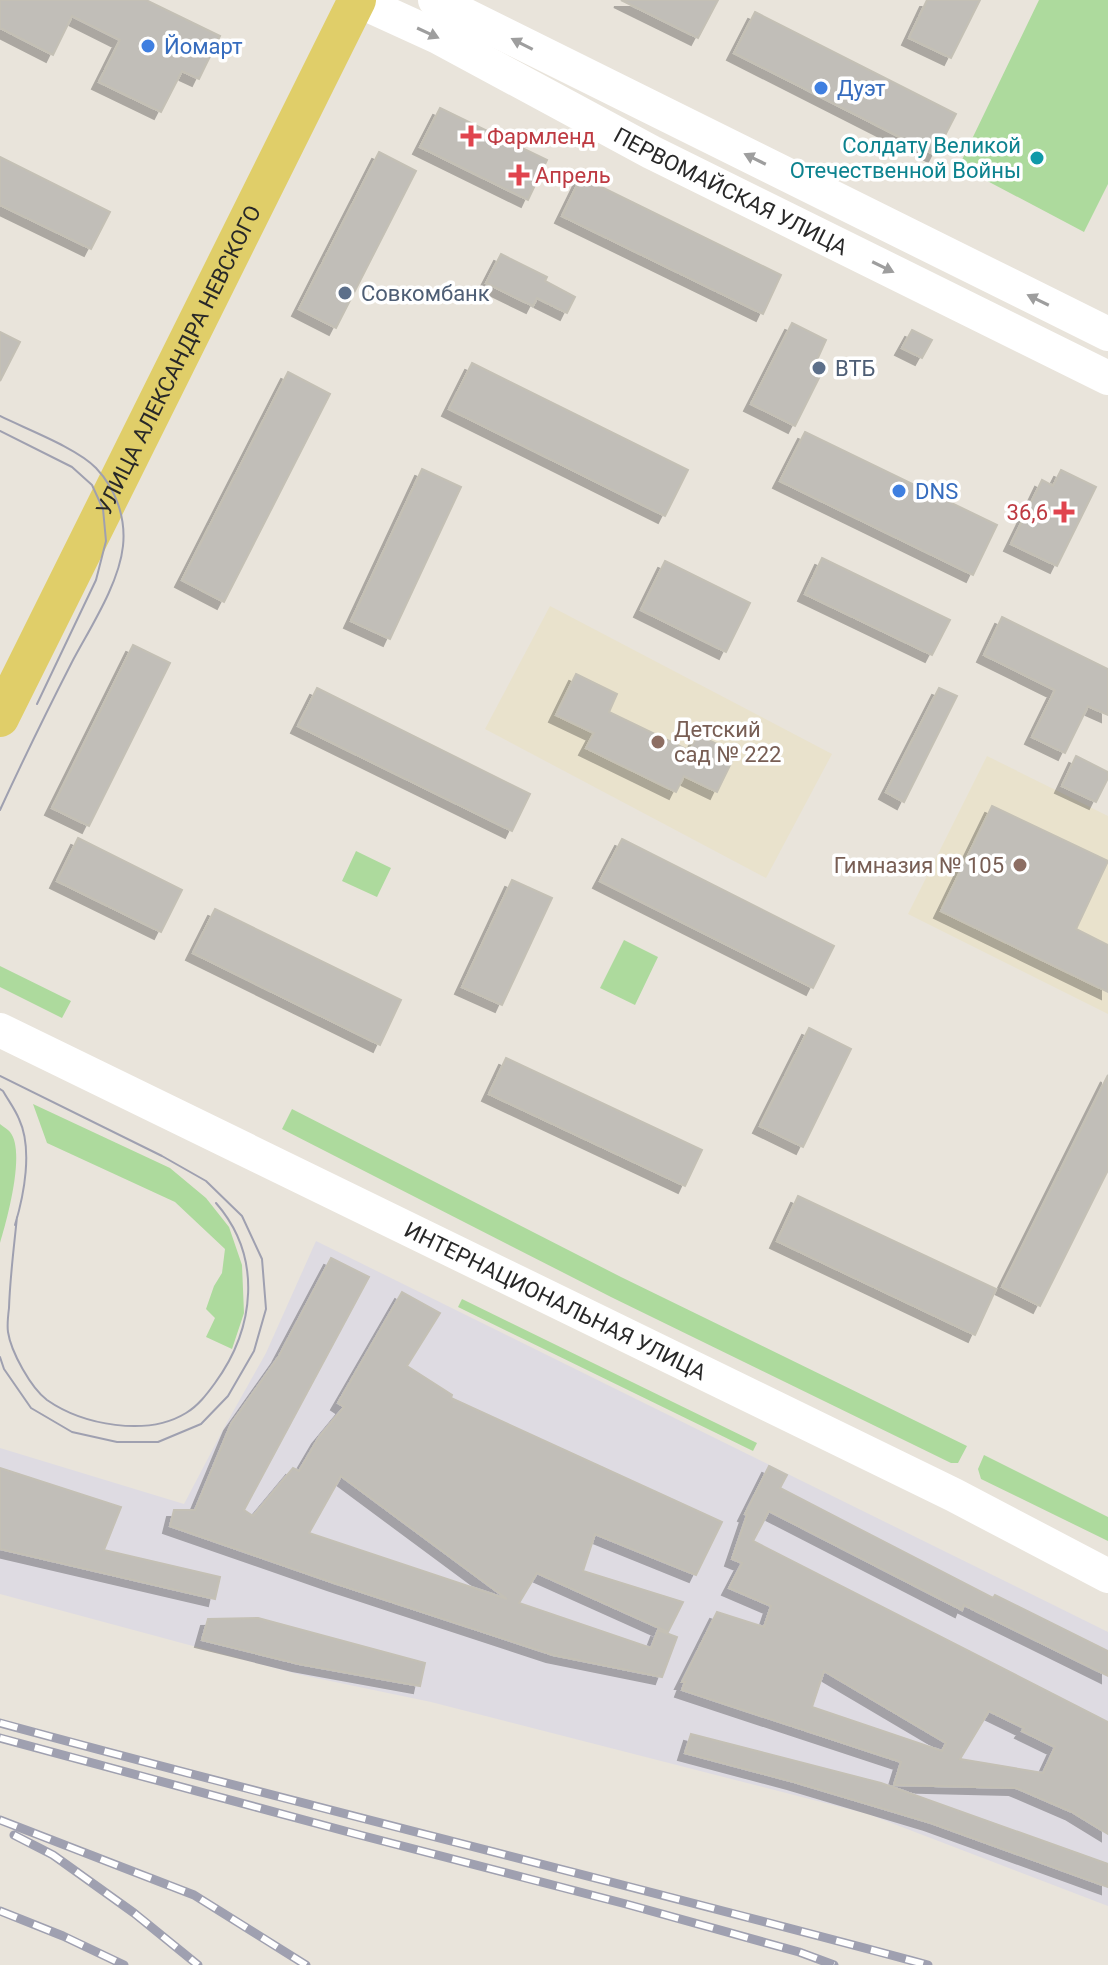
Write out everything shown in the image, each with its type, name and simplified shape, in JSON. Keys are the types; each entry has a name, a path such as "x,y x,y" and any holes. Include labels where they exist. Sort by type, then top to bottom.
{"main road":[{"name":"ПЕРВОМАЙСКАЯ УЛИЦА","path":"357,0 438,37 651,152 1108,378"},
{"name":"УЛИЦА АЛЕКСАНДРА НЕВСКОГО","path":"0,718 357,0"},
{"name":"ПЕРВОМАЙСКАЯ УЛИЦА","path":"435,0 1108,334"},
{"name":"ИНТЕРНАЦИОНАЛЬНАЯ УЛИЦА","path":"0,1030 926,1481 1108,1576"}],"shaded area":[{"name":"Детский сад № 222","path":"550,606 832,754 766,878 485,729"},
{"name":"Гимназия № 105","path":"987,756 1108,816 1108,1014 908,914"},
{"path":"316,1241 1108,1632 1108,1906 868,1814 431,1702 297,1674 0,1594 0,1448 184,1504 266,1353"}],"green space":[{"path":"1039,0 1108,0 1108,184 1084,232 959,166"},
{"path":"356,851 391,868 377,897 342,881"},
{"path":"624,940 658,957 635,1005 600,988"},
{"path":"0,966 71,1001 62,1018 0,987"},
{"path":"33,1104 170,1168 206,1198 229,1227 242,1265 244,1313 232,1349 206,1337 215,1318 206,1309 222,1273 225,1249 175,1202 47,1143"},
{"path":"292,1109 621,1277 967,1446 958,1463 951,1463 611,1297 282,1129"},
{"path":"0,1124 10,1132 14,1141 16,1169 0,1243"},
{"path":"462,1299 757,1443 753,1451 458,1307"},
{"path":"984,1455 1108,1517 1108,1541 981,1479 978,1469"}],"building":[{"path":"0,0 146,0 220,36 199,79 182,71 161,112 99,82 120,40 72,16 53,55 0,28"},
{"path":"621,0 718,0 698,38"},
{"path":"927,0 980,0 951,58 909,38"},
{"path":"755,12 956,114 935,155 734,53"},
{"path":"440,108 547,160 528,200 420,147"},
{"path":"379,152 416,171 336,328 299,309"},
{"path":"0,157 110,212 91,249 0,205"},
{"path":"581,177 781,275 763,314 562,216"},
{"path":"501,254 547,277 545,281 575,297 567,313 537,298 533,306 486,283"},
{"path":"792,323 826,340 816,362 825,366 795,426 751,404"},
{"path":"912,330 932,340 922,358 902,348"},
{"path":"0,332 20,342 0,381"},
{"path":"472,363 688,470 665,516 449,409"},
{"path":"288,372 330,394 224,602 182,580"},
{"path":"805,432 997,525 973,575 780,481"},
{"path":"422,469 461,487 390,639 351,621"},
{"path":"1061,470 1096,487 1057,566 1011,544 1042,480 1053,486"},
{"path":"822,558 950,620 932,655 805,594"},
{"path":"665,561 750,603 726,652 641,610"},
{"path":"1002,617 1108,669 1108,715 1088,706 1065,753 1032,737 1055,690 984,655"},
{"path":"133,645 170,663 89,826 52,808"},
{"path":"576,674 617,694 609,712 690,751 698,735 736,753 717,792 684,776 676,792 586,748 594,733 556,715"},
{"path":"317,688 530,794 512,831 298,726"},
{"path":"939,688 957,696 904,802 886,792"},
{"path":"1076,756 1108,772 1096,802 1062,786"},
{"path":"992,806 1108,861 1076,929 1108,945 1108,992 941,911"},
{"path":"78,838 182,890 161,932 57,881"},
{"path":"622,839 834,946 813,988 600,881"},
{"path":"512,880 552,898 502,1005 462,987"},
{"path":"215,909 401,1000 380,1045 193,953"},
{"path":"809,1028 851,1049 803,1147 760,1126"},
{"path":"506,1058 702,1150 685,1186 489,1094"},
{"path":"1108,1075 1108,1170 1040,1306 1002,1287"},
{"path":"798,1196 996,1289 975,1335 777,1241"},
{"path":"331,1258 369,1277 244,1510 253,1516 293,1468 299,1471 319,1437 344,1407 338,1403 402,1292 440,1313 407,1366 452,1395 451,1398 722,1522 696,1575 595,1534 583,1571 683,1602 668,1632 537,1573 519,1603 651,1648 658,1630 677,1637 662,1677 553,1655 170,1526 174,1510 195,1510 231,1424 279,1356","holes":["341,1476 507,1599 309,1533"]},
{"path":"769,1466 787,1475 780,1488 993,1598 995,1595 1108,1651 1108,1676 964,1605 962,1610 769,1511 753,1541 1108,1722 1108,1834 1072,1812 1016,1788 894,1785 901,1762 682,1690 685,1682 682,1682 717,1612 764,1627 771,1606 729,1588 742,1563 732,1559 745,1514","holes":["824,1671 946,1743 942,1751 812,1707","989,1711 1055,1747 1043,1773 960,1759"]},
{"path":"0,1468 121,1507 104,1550 220,1577 215,1599 0,1549"},
{"path":"258,1618 425,1663 420,1686 299,1664 202,1640 208,1619"},
{"path":"691,1734 881,1783 1108,1864 1108,1887 931,1823 685,1753"}],"tram line":[{"path":"0,416 64,446 96,468 114,495 124,535 116,575 103,606 53,699 0,810"},
{"path":"0,431 72,467 92,485 103,509 106,541 96,580 37,704"},
{"path":"0,1076 206,1181 242,1216 262,1259 266,1309 254,1351 228,1396 201,1424 158,1442 117,1442 72,1432 31,1408 4,1369 0,1357"},
{"path":"0,1089 17,1115 26,1144 24,1186 15,1225"},
{"path":"17,1217 8,1326 13,1349 23,1369 47,1400 78,1416 115,1425 153,1425 194,1407 215,1383 239,1339 248,1293 247,1269 231,1224 216,1203"}],"railway":[{"path":"0,1723 928,1965"},
{"path":"0,1738 626,1904 799,1952 834,1965"},
{"path":"0,1820 194,1895 306,1965"},
{"path":"14,1835 53,1855 134,1913 198,1965"},
{"path":"0,1911 124,1965"}],"place":[{"name":"Йомарт","path":"148,46"},
{"name":"Дуэт","path":"821,88"},
{"name":"Фармленд","path":"471,136"},
{"name":"Солдату Великой Отечественной Войны","path":"1037,158"},
{"name":"Апрель","path":"519,175"},
{"name":"Совкомбанк","path":"345,293"},
{"name":"ВТБ","path":"819,368"},
{"name":"DNS","path":"899,491"},
{"name":"36,6","path":"1064,512"},
{"name":"Детский сад № 222","path":"658,742"},
{"name":"Гимназия № 105","path":"1020,865"}]}
